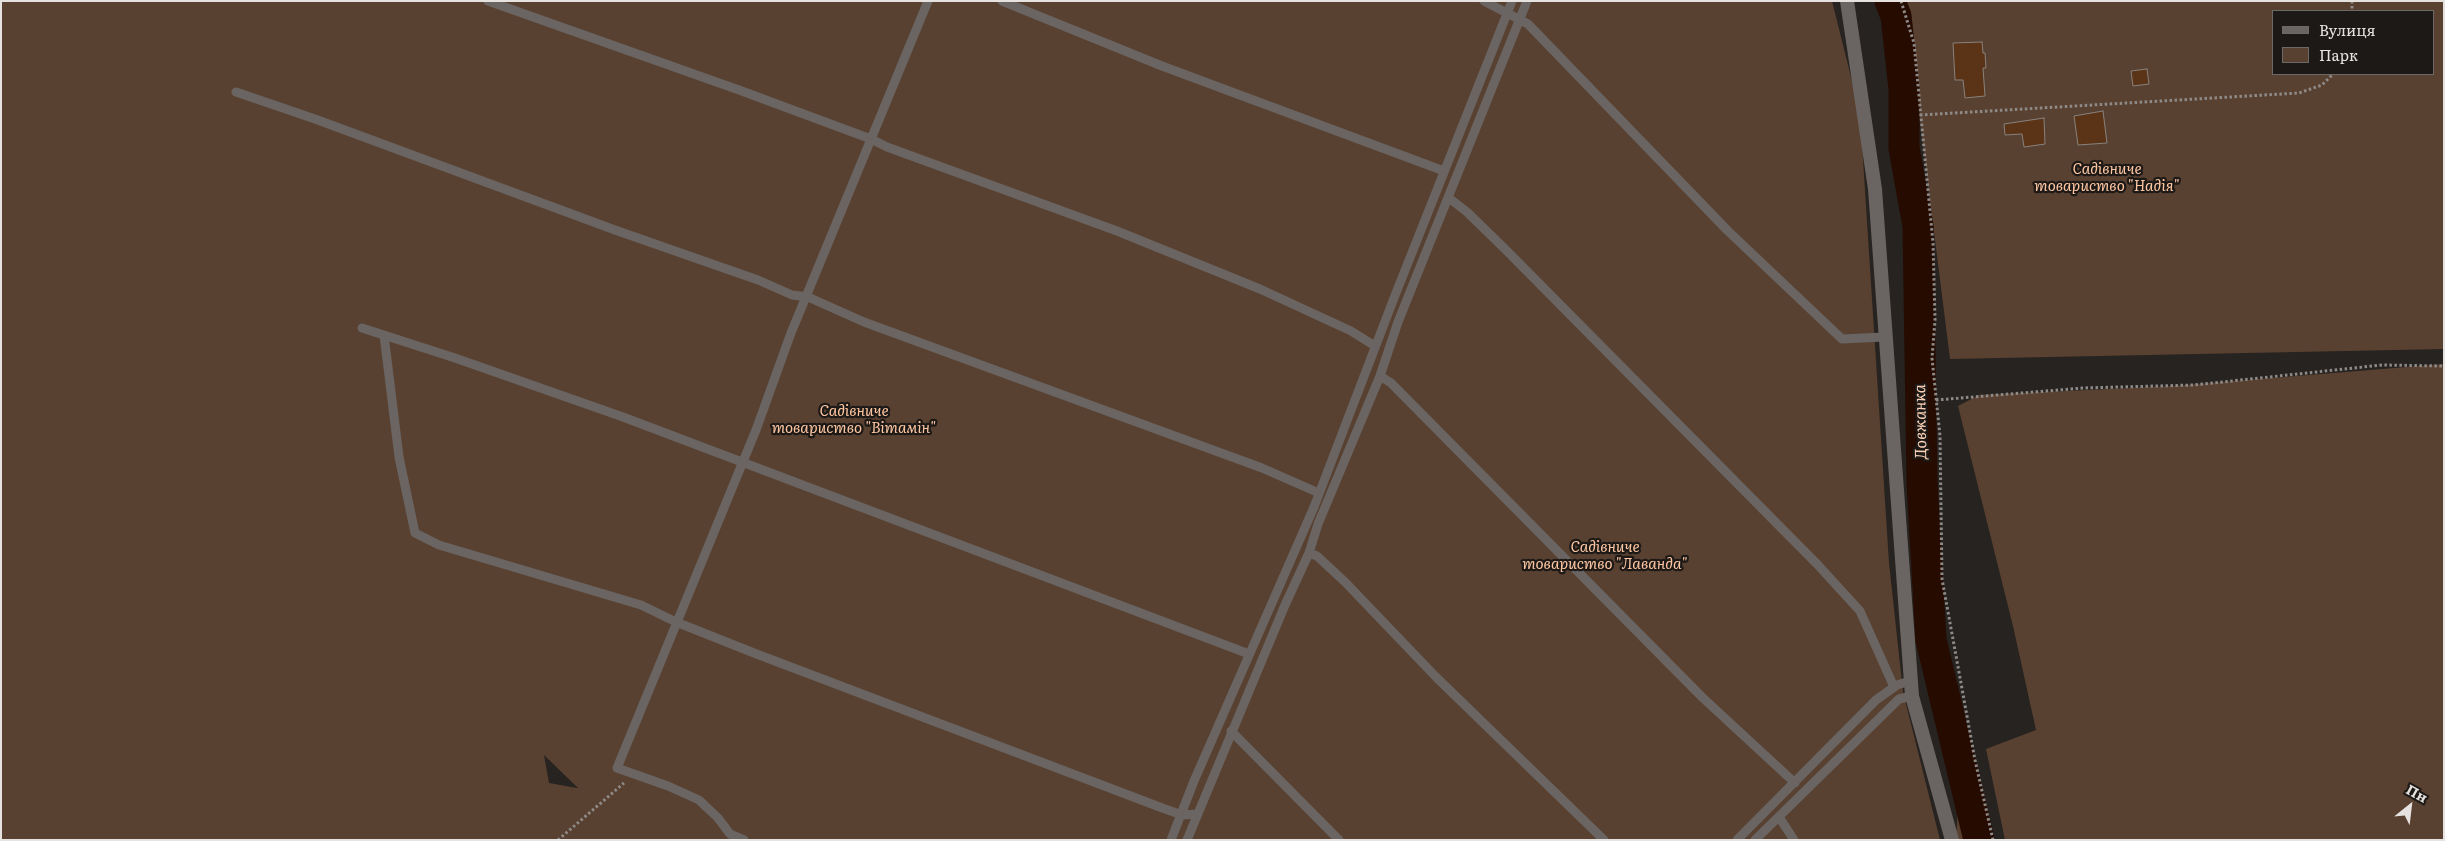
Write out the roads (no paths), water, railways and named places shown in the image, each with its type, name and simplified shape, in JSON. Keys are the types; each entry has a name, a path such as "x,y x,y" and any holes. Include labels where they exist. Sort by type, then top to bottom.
{"street":[{"path":"1847,1 1875,189 1884,337 1910,682 1912,696 1952,840"}],"lane":[{"path":"488,1 619,46 871,139 887,148 1117,231 1260,288 1351,331 1375,346"},
{"path":"744,840 730,834 718,818 699,800 668,786 616,768 742,463 807,296 928,1"},
{"path":"1002,1 1162,66 1444,171"},
{"path":"1484,1 1528,24 1728,231 1842,339 1884,337"},
{"path":"1171,840 1194,781 1319,493 1375,346 1512,1"},
{"path":"1187,840 1231,731 1309,553 1318,524 1380,376 1398,322 1449,198 1494,78 1527,1"},
{"path":"236,92 758,280 792,295 807,296 864,322 1262,468 1319,493"},
{"path":"1449,198 1467,212 1505,249 1848,597 1860,611 1894,687"},
{"path":"362,328 455,358 613,414 952,540 1249,654"},
{"path":"384,336 399,457 415,532 439,545 641,605 676,622 1182,815 1198,814"},
{"path":"1380,376 1391,383 1703,698 1794,783"},
{"path":"1309,553 1317,556 1346,582 1436,677 1604,840"},
{"path":"1737,840 1876,700 1894,687 1910,682"},
{"path":"1755,840 1899,700 1912,696"},
{"path":"1231,731 1339,840"},
{"path":"1778,817 1794,840"}],"waterway":[{"name":"Довжанка","path":"1890,1 1896,16 1904,89 1904,148 1918,226 1922,482 1931,640 1979,840"}],"park label":[{"name":"Садівниче товариство \"Надія\"","path":"2107,178"},
{"name":"Садівниче товариство \"Вітамін\"","path":"854,420"},
{"name":"Садівниче товариство \"Лаванда\"","path":"1605,556"}]}
